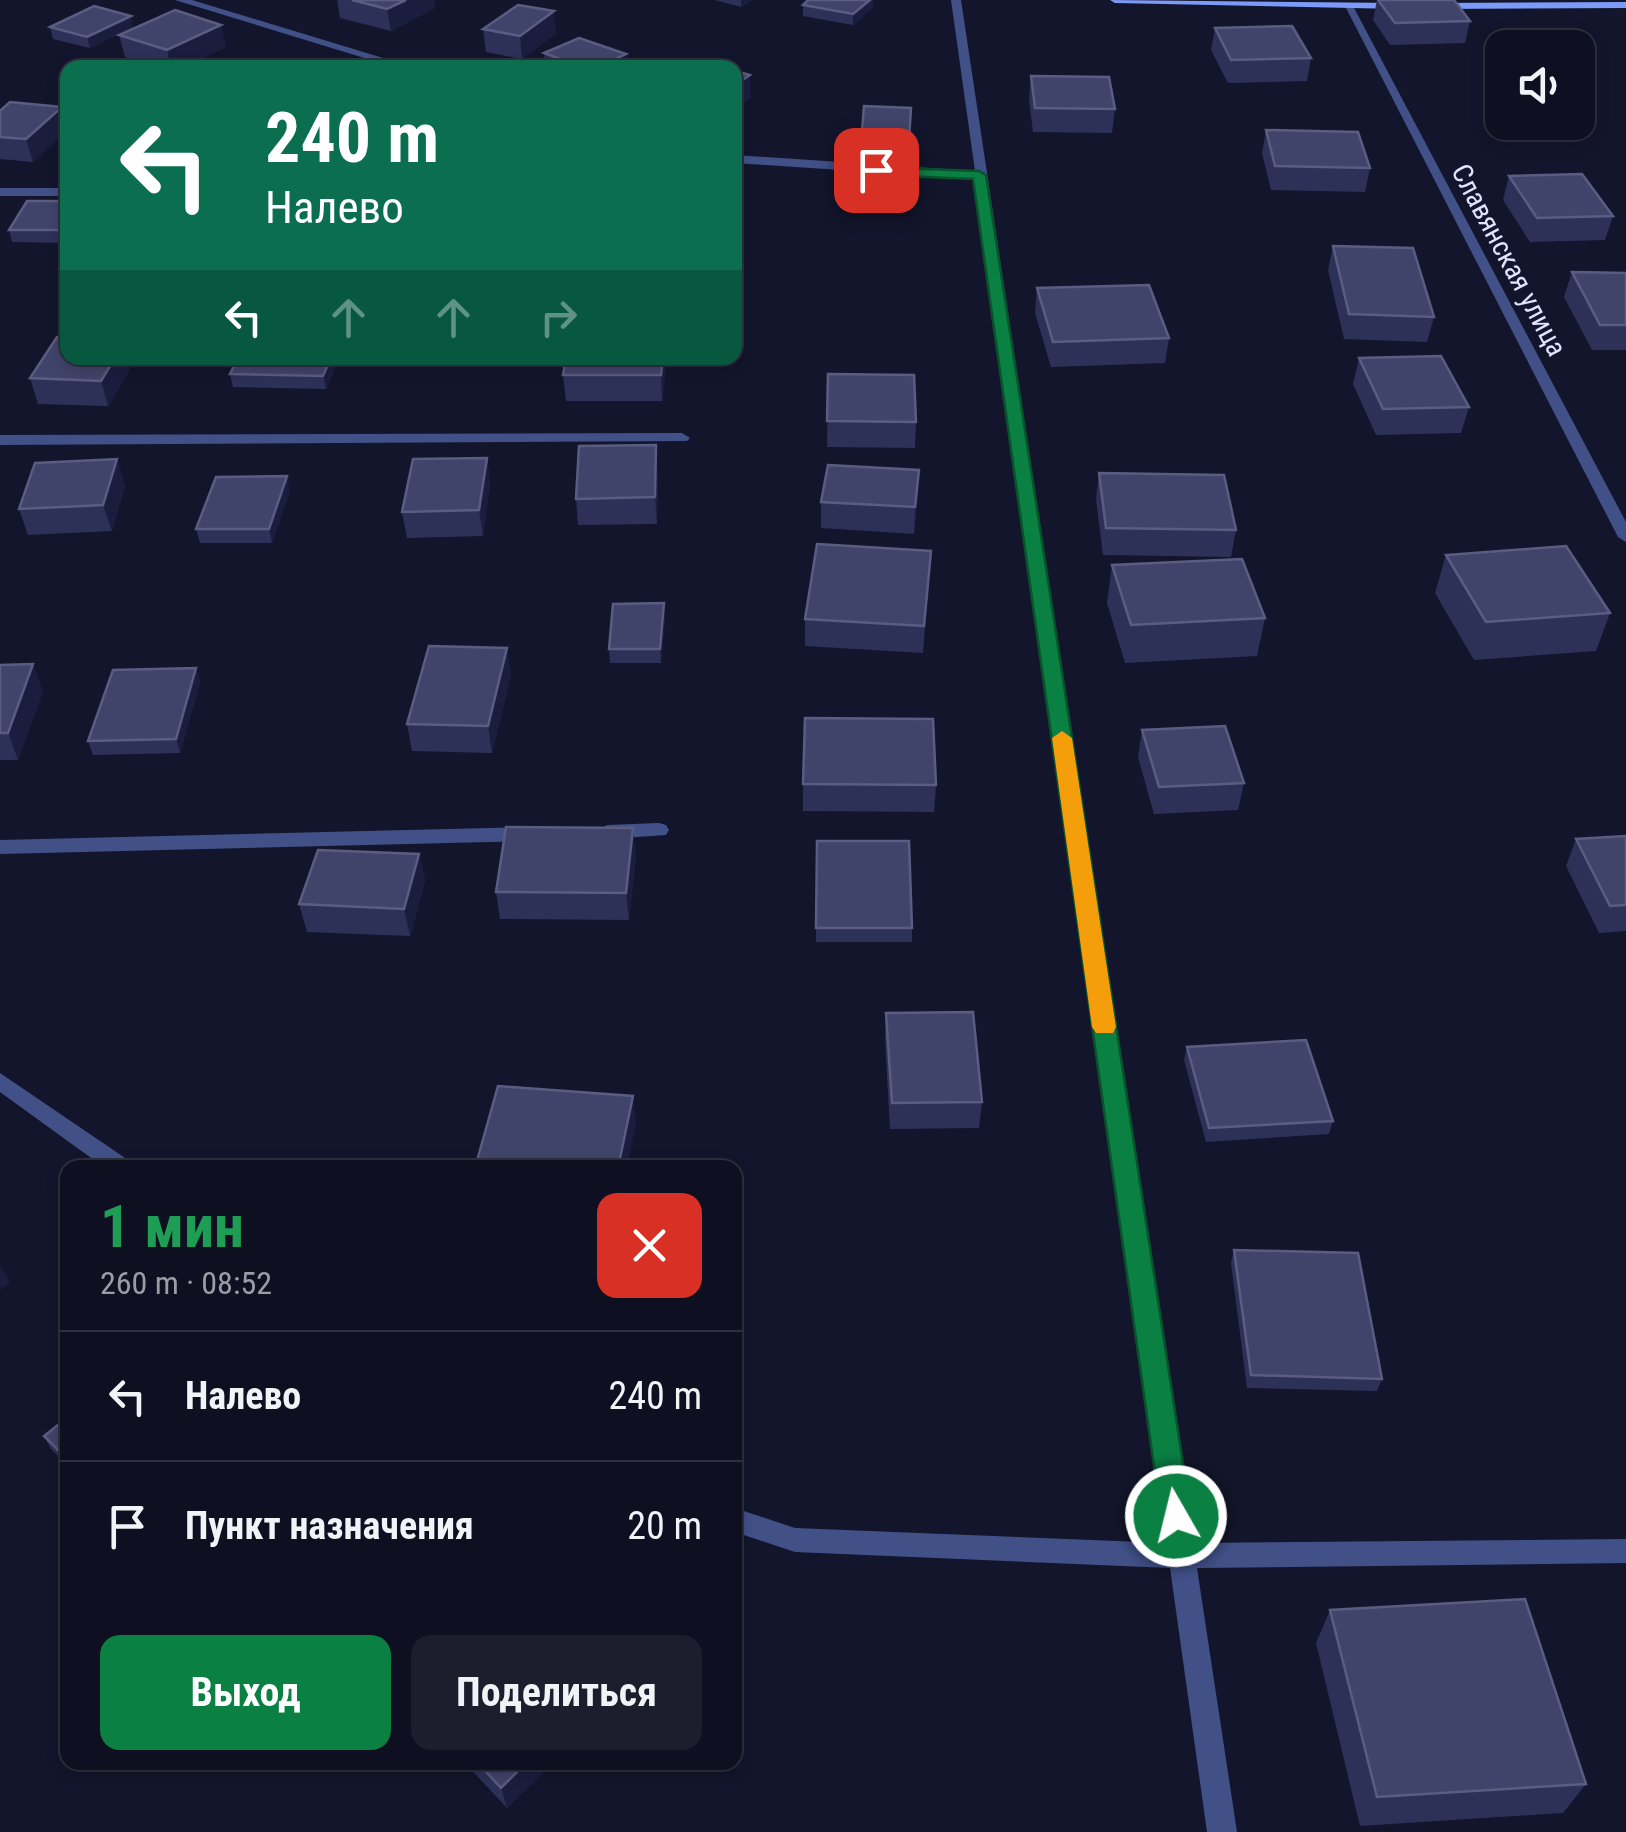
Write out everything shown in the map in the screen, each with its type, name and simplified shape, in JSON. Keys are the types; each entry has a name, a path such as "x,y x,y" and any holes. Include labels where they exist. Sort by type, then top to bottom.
{"street":[{"path":"180,0 384,60"},
{"path":"956,0 1222,1832"},
{"path":"1116,0 1408,6"},
{"path":"1428,6 1626,5"},
{"name":"Славянская улица","path":"1348,6 1626,536"},
{"path":"742,160 979,175"},
{"path":"0,192 60,192"},
{"path":"0,440 682,438"},
{"path":"0,847 660,830"},
{"path":"0,1081 111,1160"},
{"path":"742,1522 796,1540 1182,1556 1626,1551"}],"building":[{"path":"352,0 406,0 387,9"},
{"path":"808,0 870,0 853,14 803,5"},
{"path":"1378,0 1454,0 1470,21 1395,23"},
{"path":"518,5 554,11 520,36 483,29"},
{"path":"94,6 131,16 87,37 50,27"},
{"path":"175,10 221,25 167,50 119,35"},
{"path":"1292,26 1311,58 1231,60 1215,28"},
{"path":"579,38 626,54 614,60 563,60 544,53"},
{"path":"1031,76 1109,77 1115,109 1035,108"},
{"path":"10,102 60,107 26,139 0,137 0,111"},
{"path":"864,106 911,108 908,156 860,155"},
{"path":"1266,130 1358,132 1370,168 1275,166"},
{"path":"1582,174 1613,216 1537,218 1509,176"},
{"path":"27,201 60,201 60,230 9,230"},
{"path":"1333,246 1413,248 1434,317 1349,314"},
{"path":"1572,272 1626,273 1626,325 1600,325"},
{"path":"1149,285 1169,338 1053,342 1037,288"},
{"path":"57,337 60,365 111,365 101,381 30,378"},
{"path":"1441,356 1469,407 1383,409 1359,358"},
{"path":"234,365 328,365 323,376 230,374"},
{"path":"565,365 662,365 661,375 563,375"},
{"path":"828,374 914,375 916,422 827,421"},
{"path":"656,445 655,497 576,499 579,446"},
{"path":"487,458 479,510 402,512 413,459"},
{"path":"117,459 103,505 19,509 35,463"},
{"path":"828,465 919,470 915,507 821,502"},
{"path":"1099,473 1224,475 1236,530 1106,528"},
{"path":"287,476 269,529 196,529 216,477"},
{"path":"817,544 931,551 924,626 805,619"},
{"path":"1566,546 1610,613 1486,622 1446,555"},
{"path":"1242,559 1265,618 1131,625 1112,565"},
{"path":"664,603 660,649 609,649 613,604"},
{"path":"429,646 507,648 488,726 407,724"},
{"path":"33,664 8,733 0,733 0,665"},
{"path":"196,668 176,739 88,741 113,670"},
{"path":"805,718 933,719 936,785 803,784"},
{"path":"1225,726 1244,783 1159,787 1142,730"},
{"path":"506,827 633,828 626,893 496,892"},
{"path":"1626,836 1626,905 1610,906 1576,839"},
{"path":"817,841 909,841 912,928 816,928"},
{"path":"318,850 419,854 404,909 299,904"},
{"path":"973,1012 982,1102 892,1103 886,1013"},
{"path":"1306,1040 1333,1121 1209,1128 1187,1047"},
{"path":"498,1086 633,1096 620,1160 477,1160"},
{"path":"1234,1250 1358,1253 1382,1379 1251,1375"},
{"path":"60,1423 60,1452 44,1436"},
{"path":"1525,1599 1586,1784 1377,1797 1330,1610"},
{"path":"484,1770 519,1770 501,1788"}],"slow traffic":[{"path":"1062,738 1104,1027"}],"route":[{"path":"876,170 979,175 1176,1516"}]}
